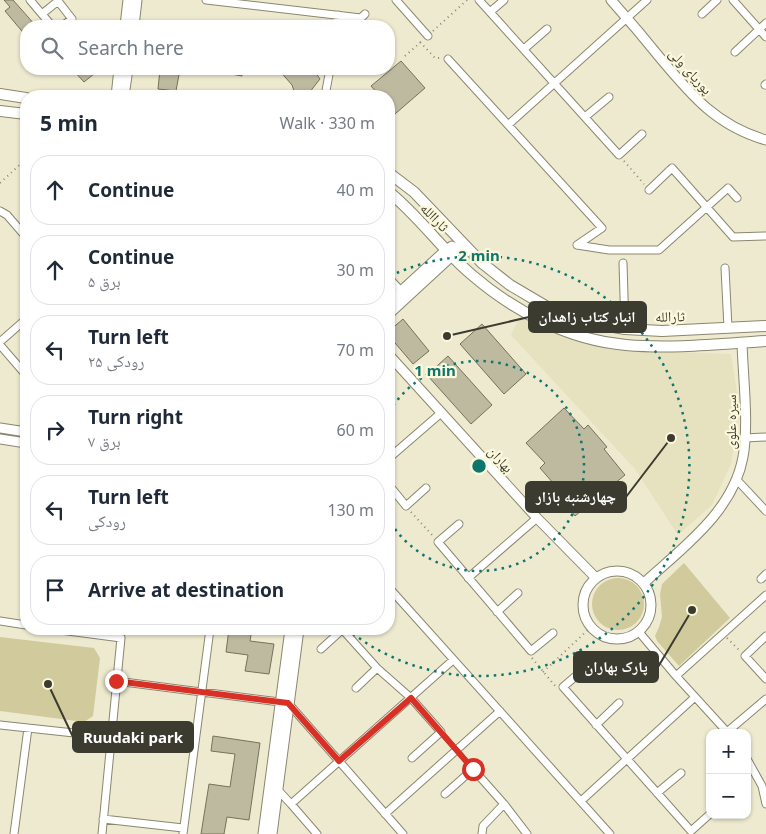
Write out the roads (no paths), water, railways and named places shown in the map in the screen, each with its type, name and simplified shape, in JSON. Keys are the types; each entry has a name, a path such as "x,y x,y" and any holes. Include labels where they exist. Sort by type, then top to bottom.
{"main road":[{"path":"0,94 20,97"},
{"path":"0,111 20,113"},
{"name":"ثارالله","path":"395,178 414,192 482,263 510,285 549,308 586,322 625,329 662,331 766,326"},
{"name":"ثاراالله","path":"395,197 471,275 502,298 542,322 582,336 623,345 662,347 766,341"},
{"path":"741,327 742,343"}],"street":[{"path":"30,0 47,20"},
{"path":"126,20 128,0"},
{"path":"135,20 137,0"},
{"path":"206,0 361,18 365,14"},
{"path":"396,0 428,36"},
{"path":"479,0 619,155 642,134"},
{"path":"490,12 504,0"},
{"name":"پوریای ولی","path":"611,0 694,97 719,118 748,135 766,140"},
{"path":"508,125 647,0"},
{"path":"702,14 717,0"},
{"path":"733,0 766,37"},
{"path":"42,14 58,1 72,19 71,20"},
{"path":"337,20 338,15"},
{"path":"735,52 766,23"},
{"path":"524,49 547,29"},
{"path":"448,59 602,228 576,245 609,250 659,250 728,188 738,198"},
{"path":"119,75 120,90"},
{"path":"122,90 126,75"},
{"path":"326,90 329,75"},
{"path":"585,117 609,97"},
{"path":"649,190 672,168 733,237 766,236"},
{"path":"0,211 7,215 20,230"},
{"path":"395,308 461,242"},
{"path":"395,296 450,252"},
{"path":"623,263 625,329"},
{"path":"725,268 728,328"},
{"path":"395,284 401,291"},
{"path":"20,325 0,344 20,367"},
{"name":"سیره علوی","path":"644,583 703,529 721,508 737,480 743,458 745,438 742,343"},
{"name":"بهاران","path":"395,362 537,518 596,578"},
{"path":"395,453 441,412"},
{"path":"0,428 20,431"},
{"path":"745,438 766,437"},
{"path":"0,439 20,442"},
{"path":"737,480 766,511"},
{"path":"395,492 406,506 426,488"},
{"path":"468,578 537,518"},
{"path":"459,524 438,542 497,612 531,651 553,633"},
{"path":"621,571 636,576 644,583 652,603 646,624 639,632 630,637 609,638 599,634 591,627 583,607 584,596 596,578 605,573 621,571"},
{"path":"395,594 610,834"},
{"path":"497,612 518,594"},
{"path":"676,676 766,595"},
{"path":"0,621 20,624"},
{"path":"639,632 723,729"},
{"path":"98,635 121,638 102,834"},
{"path":"104,819 183,831 209,635"},
{"path":"272,834 290,635"},
{"path":"263,834 284,703 298,635"},
{"path":"321,649 336,635"},
{"path":"348,635 377,668 411,698 441,732 412,758"},
{"path":"766,636 744,656 766,679"},
{"path":"291,804 453,660"},
{"path":"356,688 377,668"},
{"path":"584,669 563,688 690,831 706,817"},
{"path":"116,681 284,703 339,761 403,834"},
{"path":"581,801 695,697"},
{"path":"732,729 766,699"},
{"path":"596,724 619,703"},
{"path":"386,814 500,711"},
{"path":"0,725 111,737"},
{"path":"14,834 28,728"},
{"path":"751,766 762,786 766,804"},
{"path":"445,794 473,769 527,834"},
{"path":"657,793 681,773"},
{"path":"277,789 318,834"},
{"path":"482,834 483,826 504,804"}],"lane":[{"path":"441,732 473,769"}],"place":[{"name":"انبار کتاب زاهدان","path":"447,336"},
{"name":"چهارشنبه بازار","path":"671,438"},
{"name":"پارک بهاران","path":"692,610"},
{"name":"Ruudaki park","path":"48,684"}]}
